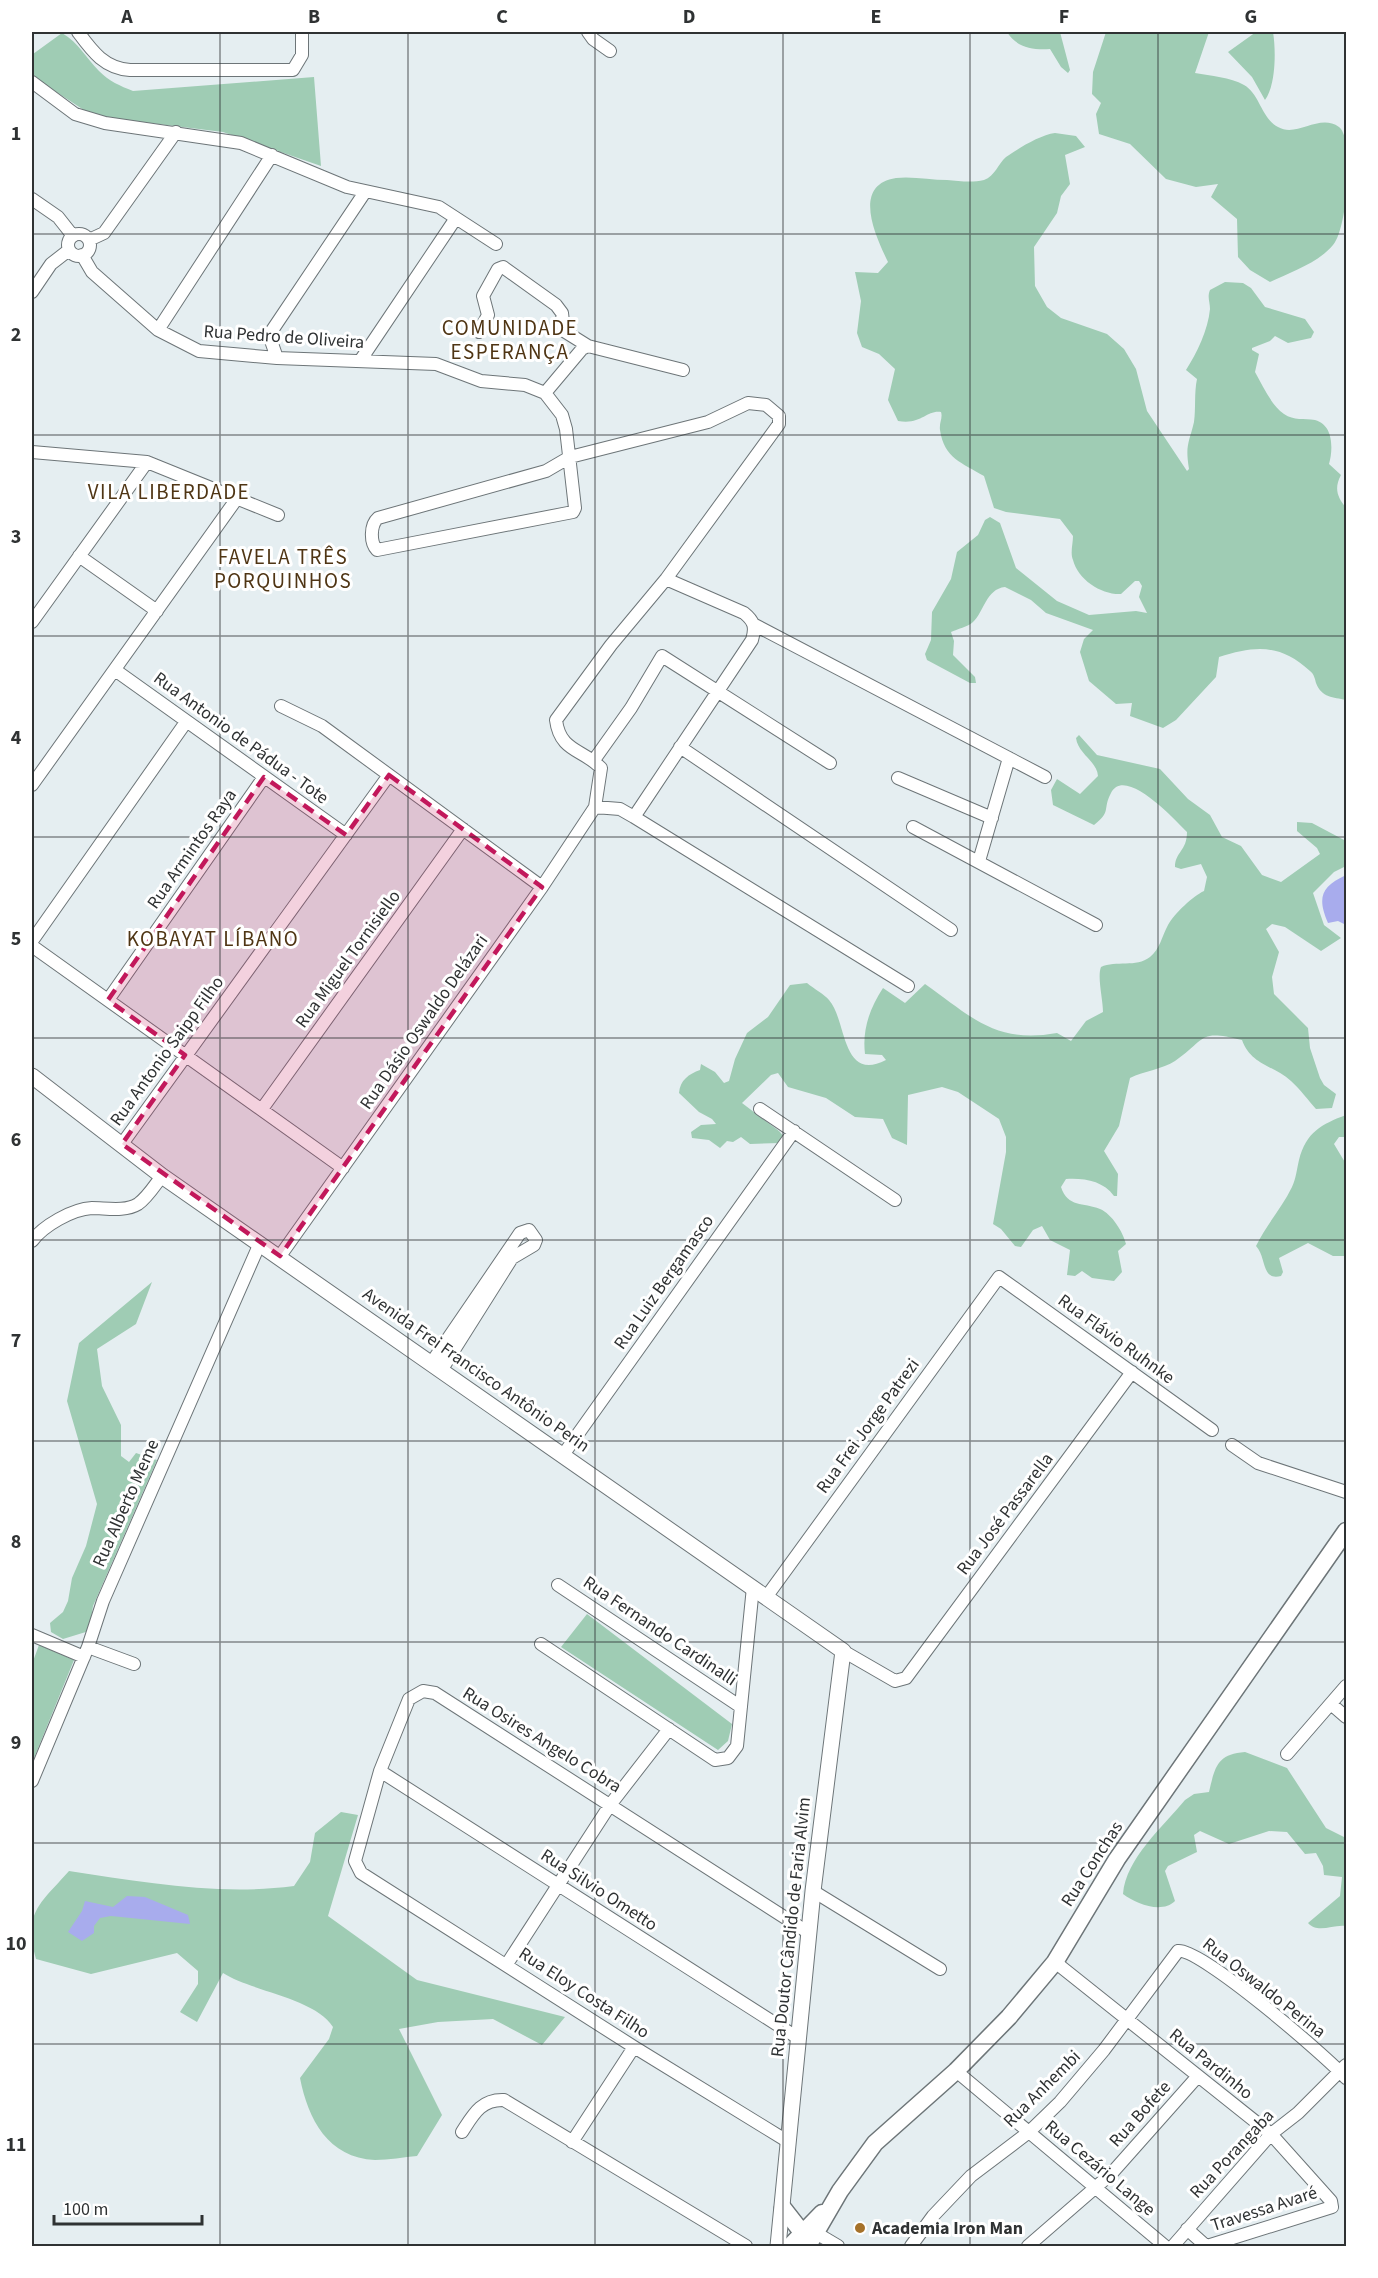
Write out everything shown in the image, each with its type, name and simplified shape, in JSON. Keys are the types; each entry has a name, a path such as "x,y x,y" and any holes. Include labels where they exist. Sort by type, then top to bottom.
{"main road":[{"name":"Rua Conchas","path":"790,2247 809,2239 875,2143 956,2071 1009,2017 1055,1962 1117,1859 1347,1531"},
{"path":"783,2208 809,2239"}],"street":[{"path":"78,32 98,57 119,69 293,70 302,55 302,32"},
{"path":"588,32 593,39 610,51"},
{"path":"32,82 75,114 105,123 241,143 365,192 439,207 496,244"},
{"path":"89,240 104,233 176,132"},
{"path":"158,330 272,155"},
{"path":"277,358 269,335 365,192"},
{"path":"32,199 58,217 73,236"},
{"path":"360,361 456,218"},
{"path":"69,250 75,255 82,255 90,248 89,240 84,235 73,236"},
{"path":"69,250 69,242 73,236"},
{"path":"32,292 51,264 69,250"},
{"name":"Rua Pedro de Oliveira","path":"82,255 92,272 158,330 199,351 277,358 436,364 481,381 525,386 545,393"},
{"path":"479,332 488,315 483,296 498,269 503,267 556,305 562,313 564,331 588,346 683,370"},
{"path":"588,346 582,348 545,393 561,415 570,457 575,508 570,514 384,551 374,549 374,523 378,518 546,471 570,457 708,422 748,403 766,405 776,411 779,423 666,579 611,645 556,720 558,733 572,750 594,760 601,768 595,807 620,809 634,817 908,986"},
{"path":"32,452 147,462 278,515"},
{"path":"32,622 147,462"},
{"path":"32,785 238,497"},
{"path":"79,556 157,611"},
{"path":"634,817 752,640 756,630 744,613 666,579"},
{"path":"753,624 1045,777"},
{"path":"594,760 631,708 662,656 830,763"},
{"name":"Rua Antonio de Pádua - Tote","path":"115,670 346,835"},
{"path":"281,706 322,726 542,887"},
{"path":"32,941 186,722"},
{"path":"680,747 951,930"},
{"path":"979,861 1009,758"},
{"name":"Rua Antonio Saipp Filho","path":"122,1144 389,775"},
{"name":"Rua Armintos Raya","path":"108,1000 264,777"},
{"path":"898,778 992,818"},
{"name":"Rua Dásio Oswaldo Delázari","path":"280,1256 542,887 595,807"},
{"path":"913,827 1096,925"},
{"name":"Rua Miguel Tornisiello","path":"262,1109 464,829"},
{"path":"32,946 343,1168"},
{"name":"Avenida Frei Francisco Antônio Perin","path":"32,1076 162,1176 280,1256 843,1651 895,1681 906,1678"},
{"path":"760,1109 895,1200"},
{"name":"Rua Luiz Bergamasco","path":"563,1455 794,1131"},
{"path":"32,1241 36,1235 75,1212 89,1208 129,1208 138,1204 162,1176"},
{"path":"530,1230 536,1240 534,1245 512,1258 437,1366 489,1274 520,1233 530,1230"},
{"name":"Rua Alberto Meme","path":"32,1781 86,1652 107,1590 260,1243"},
{"name":"Rua Flávio Ruhnke","path":"999,1277 1212,1430"},
{"name":"Rua Frei Jorge Patrezi","path":"767,1596 999,1277"},
{"name":"Rua José Passarella","path":"906,1678 1132,1372"},
{"path":"1232,1445 1258,1463 1347,1492"},
{"name":"Rua Fernando Cardinalli","path":"558,1585 741,1707"},
{"path":"541,1644 715,1760 728,1758 737,1746 753,1587"},
{"path":"32,1635 134,1664"},
{"name":"Rua Doutor Cândido de Faria Alvim","path":"778,2247 813,1891 843,1651"},
{"path":"1287,1754 1347,1686"},
{"name":"Rua Osires Angelo Cobra","path":"361,1873 355,1861 380,1771 409,1698 423,1691 435,1693 809,1933"},
{"path":"1331,1704 1347,1717"},
{"path":"507,1964 610,1805 669,1729"},
{"name":"Rua Silvio Ometto","path":"380,1771 798,2038"},
{"name":"Rua Eloy Costa Filho","path":"361,1873 507,1964 633,2047 787,2141"},
{"path":"813,1891 940,1969"},
{"name":"Rua Anhembi","path":"912,2247 933,2216 971,2176 1029,2133 1060,2102 1128,2020 1174,1953 1186,1950"},
{"name":"Rua Oswaldo Perina","path":"1186,1950 1275,2015 1344,2071"},
{"name":"Rua Pardinho","path":"1055,1962 1271,2134 1331,2201 1332,2206"},
{"path":"572,2142 633,2047"},
{"name":"Rua Cezário Lange","path":"956,2071 1165,2247"},
{"name":"Rua Porangaba","path":"1173,2247 1271,2134 1344,2071"},
{"name":"Rua Bofete","path":"1028,2247 1111,2174 1198,2076"},
{"path":"462,2132 477,2109 487,2102 504,2100 746,2247"},
{"name":"Travessa Avaré","path":"1207,2247 1332,2206"},
{"path":"1187,2229 1207,2247"},
{"path":"809,2239 838,2247"}],"highlighted area":[{"path":"389,775 542,887 280,1256 122,1144 185,1055 108,1000 264,777 346,835"}],"green space":[{"path":"1007,32 1060,32 1070,70 1068,73 1061,67 1050,49 1026,47 1016,42"},
{"path":"1106,32 1209,32 1195,73 1227,78 1244,85 1254,94 1272,123 1285,130 1324,123 1331,123 1339,127 1344,135 1347,148 1348,166 1342,222 1333,245 1312,262 1270,282 1250,270 1238,257 1237,219 1211,197 1218,184 1196,187 1166,179 1130,144 1099,134 1096,114 1101,103 1092,94 1093,72"},
{"path":"1256,32 1273,32 1275,57 1273,77 1269,94 1265,100 1252,77 1228,52"},
{"path":"62,33 78,46 103,75 133,91 314,77 321,166 223,132 93,116 35,78 32,67 33,54"},
{"path":"1055,133 1076,136 1085,147 1065,155 1070,184 1061,196 1057,213 1034,247 1035,286 1047,307 1061,318 1107,334 1124,349 1136,369 1147,411 1187,471 1197,379 1186,370 1198,349 1207,325 1210,290 1225,282 1243,283 1251,288 1265,307 1305,319 1314,332 1311,338 1288,343 1275,336 1252,350 1259,354 1255,372 1275,406 1292,418 1315,420 1326,427 1331,439 1329,464 1341,475 1338,492 1346,508 1346,700 1321,692 1311,672 1288,655 1266,649 1255,649 1219,657 1216,677 1176,720 1163,728 1130,716 1132,703 1116,704 1089,681 1080,652 1084,639 1093,630 1046,613 1031,600 1005,587 989,596 973,622 951,632 954,641 953,655 975,677 976,683 970,683 927,660 925,654 931,640 932,612 951,579 957,552 978,535 985,520 990,517 1000,523 1016,568 1057,601 1089,615 1136,611 1147,613 1139,597 1142,586 1139,581 1135,581 1121,594 1114,594 1099,589 1085,580 1072,557 1073,536 1060,519 1006,512 994,508 984,476 955,459 945,447 940,430 941,412 931,413 913,421 898,421 888,400 895,369 879,354 862,347 857,333 861,301 855,272 878,273 888,262 873,226 871,201 874,191 882,183 896,178 966,182 984,180 991,176 1011,153 1036,139"},
{"path":"1079,735 1097,755 1160,769 1188,799 1210,815 1222,837 1241,846 1262,875 1281,882 1320,854 1317,848 1297,831 1297,822 1312,823 1346,841 1346,866 1334,872 1313,893 1324,925 1341,938 1321,951 1285,927 1272,924 1266,929 1279,952 1272,977 1274,994 1308,1028 1310,1048 1320,1078 1324,1085 1336,1094 1332,1108 1316,1109 1291,1081 1251,1055 1242,1040 1228,1037 1204,1038 1170,1064 1130,1078 1119,1126 1104,1151 1118,1174 1117,1196 1105,1187 1087,1180 1066,1179 1061,1187 1064,1194 1072,1201 1104,1211 1120,1229 1126,1244 1118,1251 1122,1272 1114,1281 1092,1278 1082,1271 1075,1276 1067,1275 1070,1250 1050,1240 1042,1226 1033,1230 1021,1247 1015,1246 1001,1229 993,1224 1006,1152 1006,1137 999,1119 958,1092 942,1087 908,1095 907,1145 892,1138 883,1119 855,1117 826,1098 788,1087 778,1073 771,1075 742,1103 779,1131 785,1138 780,1143 750,1144 741,1137 733,1142 727,1141 720,1148 709,1140 692,1138 691,1132 701,1125 716,1124 679,1093 683,1081 700,1070 701,1064 715,1072 724,1083 729,1081 735,1059 747,1033 768,1017 790,985 807,983 827,998 835,1009 847,1046 853,1056 861,1063 871,1065 886,1060 882,1055 865,1054 864,1045 868,1019 883,988 905,1003 925,984 971,1017 1000,1031 1017,1035 1057,1033 1071,1041 1086,1021 1103,1012 1101,967 1139,962 1150,957 1175,915 1204,891 1207,877 1201,864 1181,869 1175,867 1187,832 1162,807 1138,790 1118,786 1108,799 1105,813 1094,825 1053,805 1051,790 1057,779 1080,794 1098,776 1094,766 1077,744 1076,738"},
{"path":"1346,1115 1346,1137 1339,1137 1334,1144 1346,1164 1346,1256 1333,1256 1308,1243 1279,1258 1283,1272 1281,1276 1270,1275 1256,1246 1292,1187 1306,1142 1316,1130"},
{"path":"152,1282 136,1324 97,1349 102,1386 121,1425 121,1456 129,1462 136,1453 157,1460 93,1606 89,1631 63,1639 51,1632 50,1623 63,1612 68,1601 72,1578 86,1546 97,1504 67,1401 79,1343"},
{"path":"587,1614 732,1724 728,1741 718,1750 561,1647"},
{"path":"39,1645 74,1660 32,1763 32,1664"},
{"path":"1245,1752 1287,1768 1326,1828 1346,1838 1346,1926 1316,1928 1308,1923 1340,1896 1342,1877 1324,1875 1323,1866 1316,1853 1305,1854 1287,1832 1269,1831 1229,1844 1200,1831 1194,1835 1197,1852 1168,1866 1165,1871 1175,1901 1170,1905 1156,1907 1142,1904 1123,1894 1131,1868 1157,1832 1185,1800 1194,1794 1209,1792 1213,1775 1223,1759"},
{"path":"341,1812 358,1815 328,1916 417,1980 565,2017 542,2045 493,2019 438,2022 399,2029 442,2115 417,2156 380,2160 359,2158 333,2144 323,2134 308,2108 300,2078 329,2039 333,2027 312,2009 223,1973 197,2022 180,2012 198,1984 198,1971 177,1953 91,1974 36,1959 32,1943 33,1919 37,1910 42,1901 69,1871 209,1889 266,1889 294,1886 310,1862 315,1833"}],"water":[{"path":"1346,875 1346,925 1338,921 1328,923 1322,900 1324,894 1331,884"},
{"path":"127,1896 145,1897 188,1915 190,1924 111,1916 100,1918 94,1926 94,1933 82,1941 68,1932 82,1911 85,1901 113,1907"}],"place":[{"name":"Academia Iron Man","path":"860,2228"}],"district":[{"name":"COMUNIDADE ESPERANÇA","path":"510,340"},
{"name":"VILA LIBERDADE","path":"169,492"},
{"name":"FAVELA TRÊS PORQUINHOS","path":"283,569"},
{"name":"KOBAYAT LÍBANO","path":"213,939"}]}
